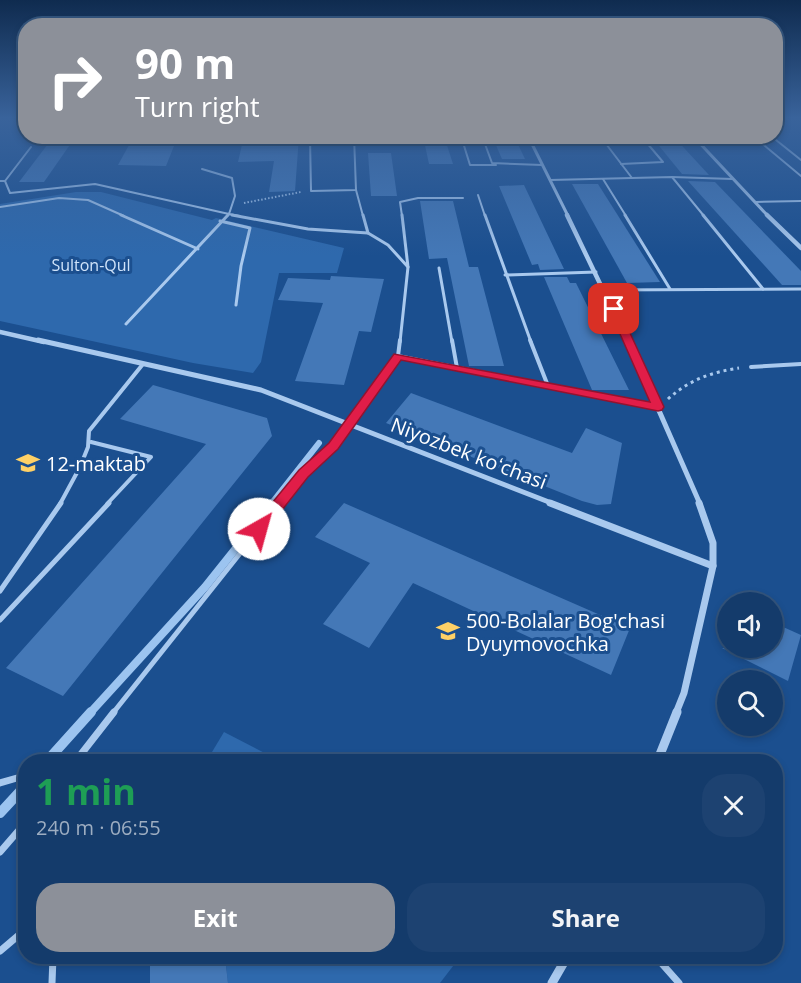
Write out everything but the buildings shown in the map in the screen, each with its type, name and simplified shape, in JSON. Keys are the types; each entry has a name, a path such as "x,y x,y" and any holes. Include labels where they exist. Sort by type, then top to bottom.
{"street":[{"path":"719,164 801,248"},
{"path":"542,165 605,290 658,407 713,543 713,566 684,693 660,754"},
{"name":"Niyozbek koʻchasi","path":"0,332 261,390 713,566"},
{"path":"552,983 563,964"}],"lane":[{"path":"5,181 18,164"},
{"path":"310,164 311,191 356,190"},
{"path":"355,164 356,190 368,233"},
{"path":"470,164 542,165"},
{"path":"621,164 632,178"},
{"path":"786,164 801,176"},
{"path":"126,324 229,214 234,203 236,187 232,178 202,169"},
{"path":"672,177 763,289"},
{"path":"550,180 672,177 733,179"},
{"path":"603,179 671,290"},
{"path":"0,181 5,181"},
{"path":"5,181 10,193 95,184 308,229 368,233 388,245 408,267"},
{"path":"478,195 505,275 549,386"},
{"path":"0,207 67,198 88,200 198,249"},
{"path":"81,754 303,473 333,446 398,356 408,267 400,202 418,198 463,198"},
{"path":"755,202 801,201"},
{"path":"220,221 250,228 241,266 236,304"},
{"path":"439,268 457,368"},
{"path":"505,275 596,272"},
{"path":"605,290 801,289"},
{"path":"398,356 658,407"},
{"path":"0,591 44,529 82,465 91,442 89,431 143,364"},
{"path":"751,367 801,364"},
{"path":"0,621 151,457 91,442"},
{"path":"0,783 18,778"},
{"path":"0,852 18,831"},
{"path":"0,951 18,936"},
{"path":"52,983 53,964"},
{"path":"662,964 680,983"}],"path":[{"path":"234,203 251,203 260,199 311,191"},
{"path":"658,407 678,388 702,376 719,371 751,367"}],"green space":[{"name":"Sulton-Qul","path":"76,192 101,192 212,220 216,218 344,248 337,273 279,273 261,362 253,373 193,363 0,321 0,204"},
{"path":"224,732 267,754 211,754"},
{"path":"226,964 455,964 440,983 228,983"}],"waterway":[{"path":"271,504 319,443"},
{"path":"90,713 205,587 272,503"},
{"path":"53,754 91,712"},
{"path":"0,813 18,794"}],"place":[{"name":"12-maktab","path":"28,463"},
{"name":"500-Bolalar Bog'chasi Dyuymovochka","path":"448,631"}],"route":[{"path":"259,529 303,473 333,446 398,356 658,407 614,309"}]}
